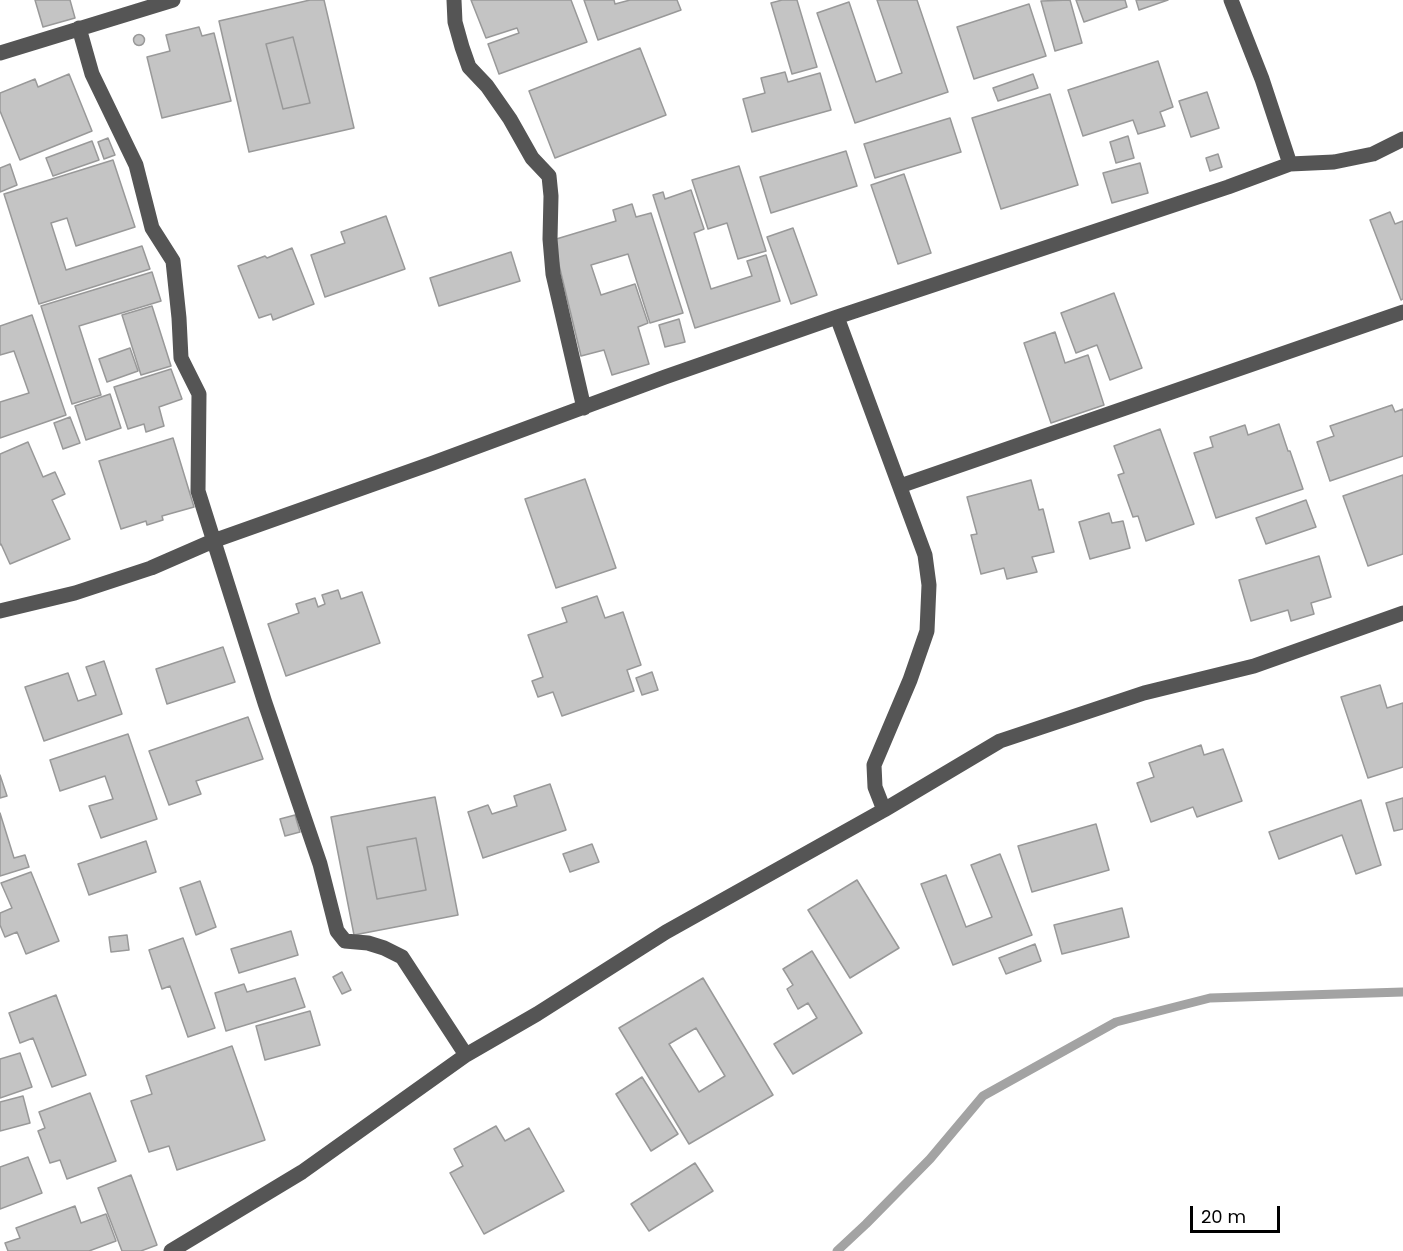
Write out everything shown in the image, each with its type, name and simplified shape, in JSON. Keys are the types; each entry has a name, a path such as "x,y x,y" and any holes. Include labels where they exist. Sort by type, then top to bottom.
{"street":[{"path":"0,53 173,0"},
{"path":"454,0 456,22 469,67 488,86 532,158 549,176 553,274 584,408"},
{"path":"1231,0 1262,80 1290,164"},
{"path":"79,28 92,74 136,165 152,228 173,261 180,318 181,358 199,394 198,491 265,703 320,864 337,931 345,941 368,943 402,957 466,1055"},
{"path":"0,611 75,593 151,568 213,541 665,377 1290,164 1334,162 1373,154 1403,139"},
{"path":"900,486 1403,312"},
{"path":"837,318 925,555 929,585 927,631 910,680 874,765 875,787 885,810"},
{"path":"171,1251 302,1172 466,1055 537,1014 666,932 885,810 1000,741 1144,693 1254,666 1403,613"}],"building":[{"path":"35,0 70,0 75,18 43,27"},
{"path":"310,0 324,0 354,128 249,152 219,21","holes":["293,37 310,103 283,109 266,44"]},
{"path":"471,0 571,0 587,42 499,74 488,44 519,33 517,28 486,38"},
{"path":"584,0 614,0 615,4 630,0 677,0 681,10 598,40"},
{"path":"797,0 817,67 792,74 771,3"},
{"path":"877,0 917,0 948,92 855,123 817,13 849,2 876,82 902,73"},
{"path":"1070,0 1082,43 1055,51 1041,1"},
{"path":"1076,0 1125,0 1127,7 1084,22"},
{"path":"1136,0 1168,0 1139,10"},
{"path":"1029,4 1046,56 974,79 957,27"},
{"path":"199,27 202,36 214,33 231,101 162,118 147,57 170,51 166,35"},
{"path":"139,34 145,40 139,46 133,40"},
{"path":"293,37 310,103 283,109 266,44"},
{"path":"640,48 666,115 555,158 529,91"},
{"path":"1158,61 1173,107 1160,112 1165,126 1138,134 1133,120 1083,136 1068,90"},
{"path":"785,72 788,82 820,73 831,110 752,132 743,99 765,93 761,78"},
{"path":"69,74 92,131 20,160 0,111 0,93 35,79 38,87"},
{"path":"1033,74 1038,88 998,101 993,88"},
{"path":"1207,92 1219,128 1191,137 1179,101"},
{"path":"1050,94 1078,185 1001,209 972,118"},
{"path":"950,118 961,152 875,178 864,144"},
{"path":"1128,136 1134,158 1116,163 1110,142"},
{"path":"108,138 115,155 104,159 98,142"},
{"path":"92,141 99,160 53,176 46,158"},
{"path":"846,151 857,186 771,213 760,177"},
{"path":"1218,154 1222,167 1210,171 1206,158"},
{"path":"113,160 135,227 76,246 67,218 51,223 66,270 142,246 150,269 39,304 4,194"},
{"path":"1140,163 1148,193 1112,203 1103,173"},
{"path":"10,164 17,185 0,192 0,168"},
{"path":"739,166 766,251 738,259 727,223 708,229 692,180"},
{"path":"904,174 931,253 898,264 871,185"},
{"path":"691,190 704,229 694,233 711,289 752,276 747,261 766,255 780,301 695,328 653,195 663,192 665,199"},
{"path":"632,204 636,217 651,213 683,313 650,323 628,254 591,265 601,295 635,284 648,323 638,327 649,364 612,375 604,350 581,356 553,240 616,221 613,210"},
{"path":"1390,212 1395,224 1403,221 1403,299 1401,300 1370,220"},
{"path":"386,216 405,269 325,297 311,255 345,243 341,232"},
{"path":"793,228 817,295 791,304 767,237"},
{"path":"292,248 314,304 273,320 271,314 259,318 238,266"},
{"path":"511,252 520,281 439,306 430,278"},
{"path":"152,272 161,301 79,326 101,395 72,404 41,306"},
{"path":"1114,293 1142,368 1110,380 1097,345 1076,353 1061,313"},
{"path":"152,306 171,366 141,375 122,315"},
{"path":"32,315 66,415 0,438 0,402 29,393 14,351 0,355 0,326"},
{"path":"679,319 685,342 665,347 659,325"},
{"path":"1055,332 1065,363 1088,355 1104,405 1051,423 1024,343"},
{"path":"130,348 138,371 107,382 99,359"},
{"path":"171,369 182,399 159,407 164,426 146,432 144,424 128,429 114,387"},
{"path":"110,394 121,428 86,440 75,406"},
{"path":"1392,405 1395,412 1403,409 1403,456 1330,481 1317,442 1334,436 1330,426"},
{"path":"70,417 80,443 63,449 54,423"},
{"path":"1279,424 1303,489 1216,518 1194,453 1213,447 1210,437 1245,425 1248,435"},
{"path":"1160,429 1194,524 1146,541 1138,516 1133,517 1118,475 1124,473 1114,446"},
{"path":"173,438 194,507 162,516 163,520 147,525 146,521 121,529 99,461"},
{"path":"28,442 43,477 55,472 65,494 52,500 70,539 10,564 0,545 0,454"},
{"path":"1403,475 1403,554 1368,566 1343,496"},
{"path":"585,479 616,568 556,588 525,499"},
{"path":"1031,480 1039,510 1043,509 1054,552 1032,557 1037,572 1007,579 1004,568 981,574 971,535 977,534 967,497"},
{"path":"1306,500 1316,527 1266,544 1256,518"},
{"path":"1109,513 1112,523 1123,521 1130,548 1090,559 1079,522"},
{"path":"1319,556 1331,597 1311,603 1314,614 1291,621 1288,610 1251,621 1239,580"},
{"path":"338,590 341,599 362,592 380,643 286,676 268,624 299,613 296,604 315,598 318,607 325,604 322,595"},
{"path":"597,596 605,618 623,612 641,665 627,670 634,691 562,716 553,692 538,697 532,681 543,677 528,635 567,622 562,608"},
{"path":"223,647 235,682 167,704 156,669"},
{"path":"104,661 122,714 44,741 25,687 68,673 78,701 96,695 86,667"},
{"path":"652,672 658,690 642,695 636,678"},
{"path":"1380,685 1387,708 1403,703 1403,767 1368,778 1341,697"},
{"path":"248,717 263,759 196,781 201,794 169,805 149,751"},
{"path":"128,734 157,819 101,838 89,806 113,799 105,776 60,791 50,760"},
{"path":"1201,745 1204,755 1223,749 1242,801 1197,817 1193,807 1151,822 1137,783 1154,777 1149,763"},
{"path":"0,775 7,796 0,798"},
{"path":"550,784 566,830 483,858 468,812 488,805 492,814 517,806 514,796"},
{"path":"435,797 458,915 354,935 331,817","holes":["416,838 426,890 377,899 367,847"]},
{"path":"1403,798 1403,829 1394,831 1386,803"},
{"path":"1361,800 1381,865 1356,874 1342,835 1279,859 1269,832"},
{"path":"0,813 14,858 25,855 29,867 0,876"},
{"path":"295,815 300,832 285,836 280,819"},
{"path":"1096,824 1109,870 1032,892 1018,846"},
{"path":"416,838 426,890 377,899 367,847"},
{"path":"416,838 426,890 377,899 367,847"},
{"path":"416,838 426,890 377,899 367,847"},
{"path":"146,841 156,872 89,895 78,864"},
{"path":"592,844 599,862 570,872 563,854"},
{"path":"1000,854 1032,935 953,965 921,884 946,875 966,927 992,917 971,865"},
{"path":"31,872 59,941 26,954 17,932 5,937 0,925 0,913 12,908 1,883"},
{"path":"857,880 899,948 850,978 808,910"},
{"path":"200,881 216,927 196,935 180,888"},
{"path":"1122,908 1129,937 1062,954 1054,925"},
{"path":"291,931 298,955 239,973 231,949"},
{"path":"127,935 129,950 111,952 109,937"},
{"path":"183,938 215,1028 188,1037 170,986 162,989 149,950"},
{"path":"1035,944 1041,961 1006,974 999,958"},
{"path":"812,951 862,1033 793,1074 774,1044 817,1018 808,1003 798,1009 787,989 793,985 783,969"},
{"path":"342,972 351,990 342,994 333,977"},
{"path":"295,978 305,1007 226,1031 215,993 244,984 247,992"},
{"path":"703,978 773,1095 689,1144 619,1028","holes":["696,1028 725,1076 699,1092 669,1044"]},
{"path":"56,995 86,1075 52,1087 33,1038 20,1043 9,1013"},
{"path":"310,1011 320,1045 265,1060 256,1026"},
{"path":"232,1046 265,1140 177,1170 169,1146 149,1152 131,1101 152,1094 146,1076"},
{"path":"20,1053 32,1087 0,1098 0,1059"},
{"path":"642,1077 678,1134 651,1151 616,1094"},
{"path":"90,1093 116,1161 67,1179 60,1160 50,1163 38,1131 45,1128 39,1112"},
{"path":"23,1096 30,1123 0,1131 0,1102"},
{"path":"496,1126 505,1141 529,1128 564,1191 484,1234 450,1173 463,1166 454,1149"},
{"path":"28,1157 42,1193 0,1209 0,1167"},
{"path":"695,1163 713,1191 649,1231 631,1204"},
{"path":"131,1175 157,1245 141,1251 122,1251 98,1188"},
{"path":"75,1206 81,1223 106,1214 116,1241 89,1251 8,1251 5,1243 20,1238 16,1228"}],"waterway":[{"path":"837,1251 930,1159 983,1096 1116,1022 1210,998 1403,992"}]}
